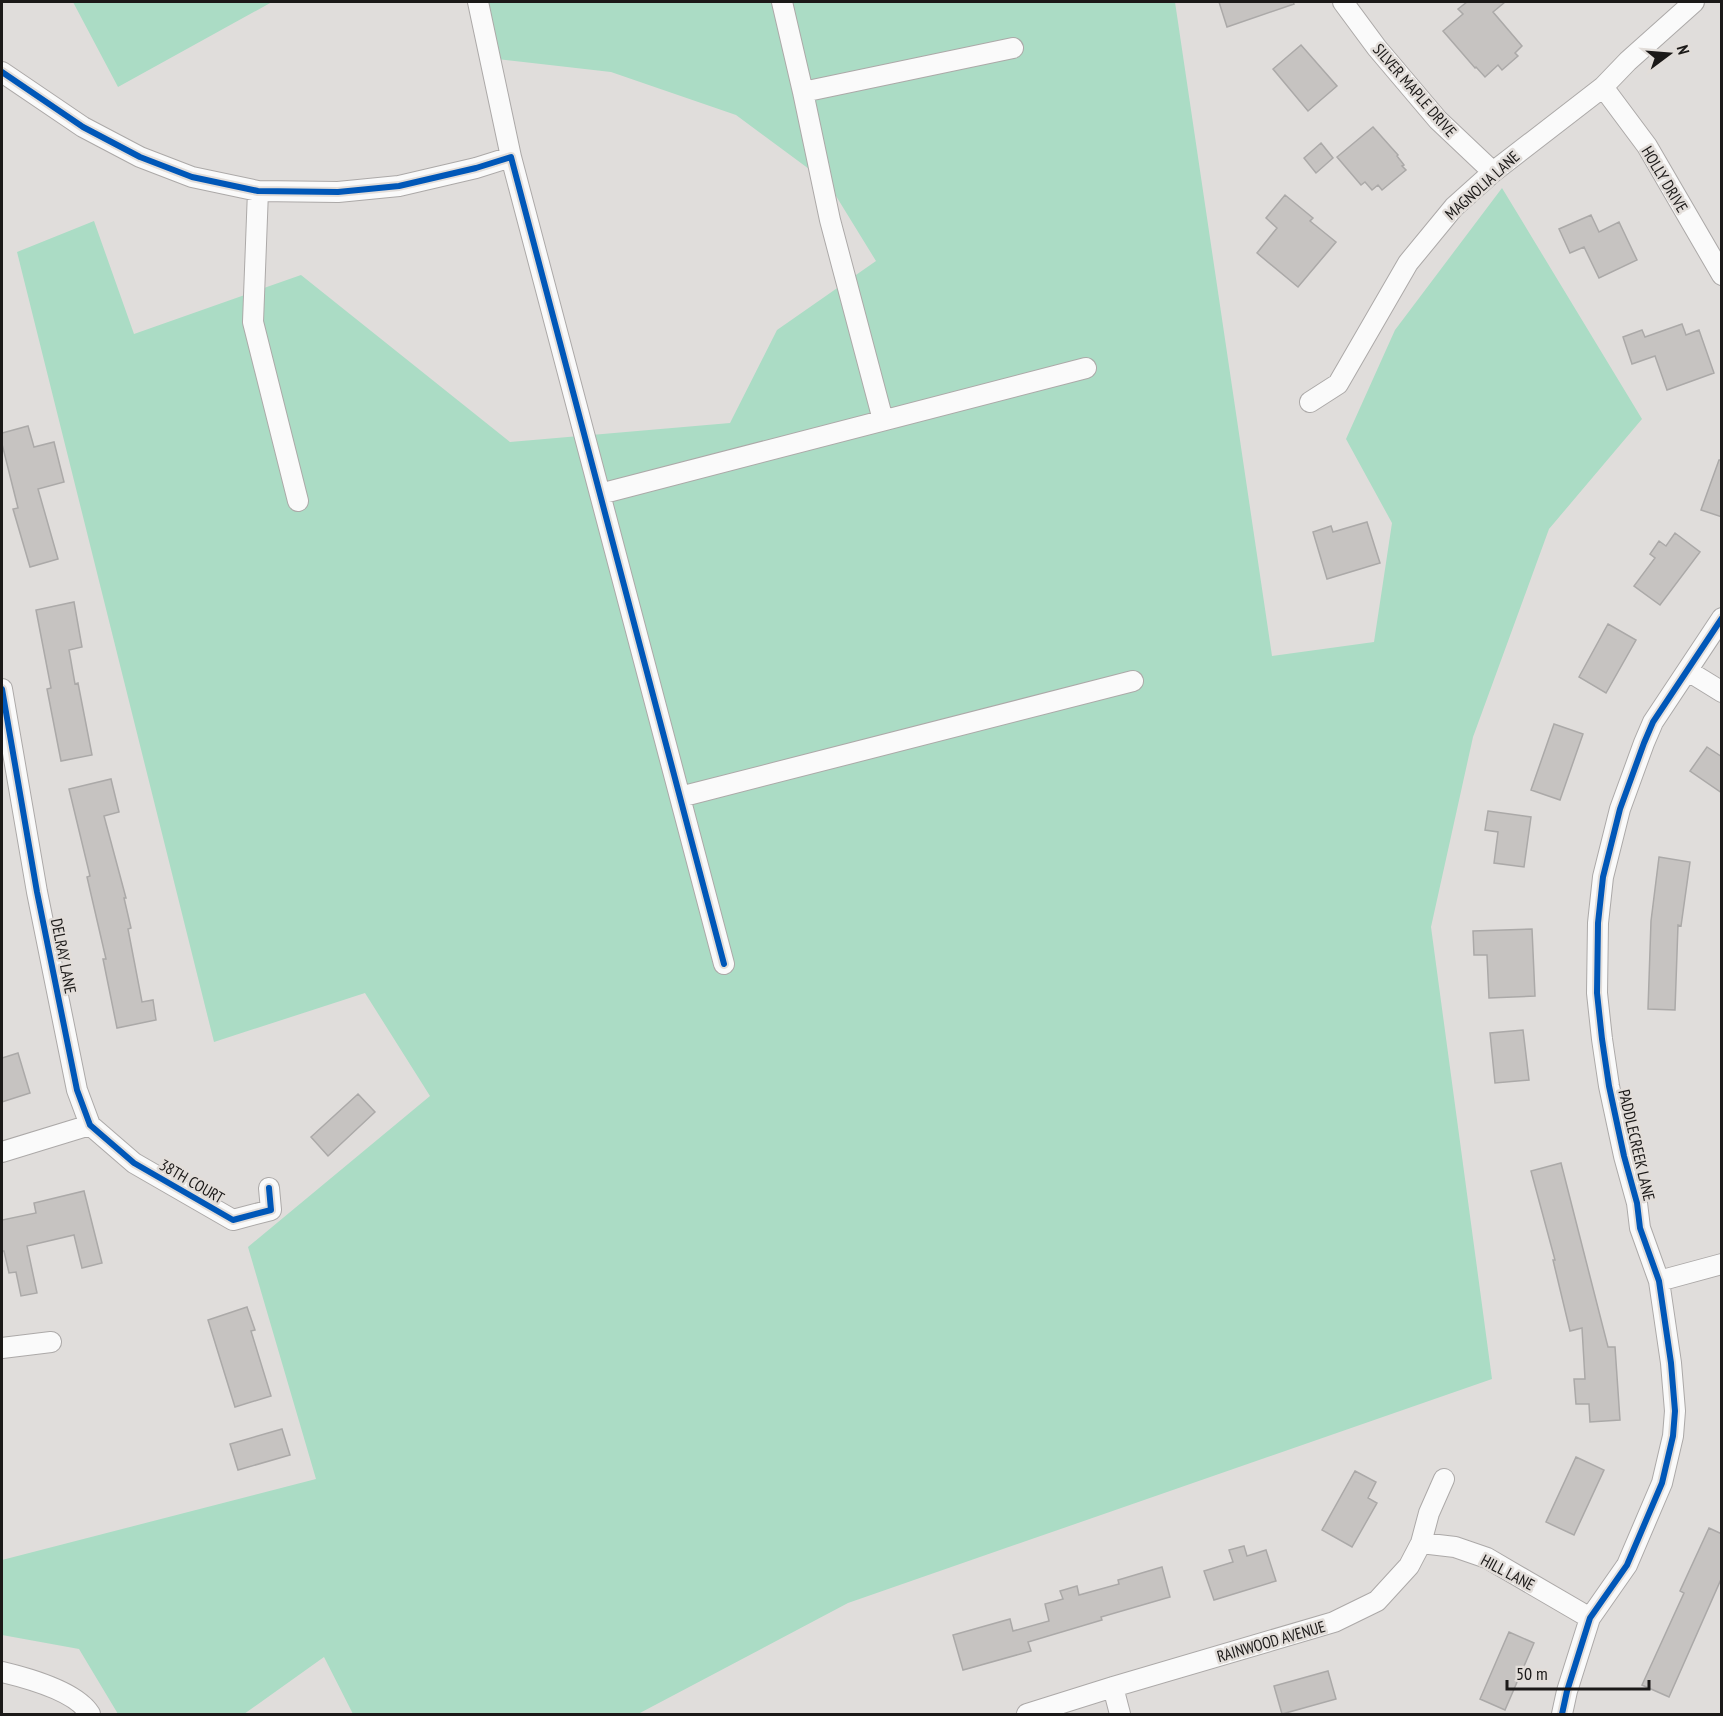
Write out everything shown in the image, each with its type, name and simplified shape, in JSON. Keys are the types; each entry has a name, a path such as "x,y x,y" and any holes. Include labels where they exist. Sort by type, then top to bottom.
{"street":[{"path":"478,2 511,157 724,964"},
{"path":"782,2 830,220 883,420"},
{"name":"SILVER MAPLE DRIVE","path":"1343,2 1377,48 1438,120 1493,172"},
{"name":"MAGNOLIA LANE","path":"1310,402 1338,384 1408,262 1454,207 1493,172 1603,87 1628,61 1694,2"},
{"path":"803,92 1013,48"},
{"path":"2,72 83,127 140,157 192,177 258,191 338,192 399,186 476,168 511,157"},
{"name":"HOLLY DRIVE","path":"1603,87 1647,146 1722,275"},
{"path":"258,191 253,322 298,501"},
{"path":"600,494 1086,368"},
{"name":"PADDLECREEK LANE","path":"1562,1714 1590,1618 1627,1565 1662,1483 1673,1436 1675,1411 1671,1363 1659,1281 1640,1228 1624,1156 1610,1086 1597,993 1598,923 1603,877 1613,832 1653,722 1722,618"},
{"path":"1688,671 1722,692"},
{"path":"680,797 1133,681"},
{"name":"DELRAY LANE","path":"2,689 37,892 77,1090 90,1125"},
{"path":"2,1152 90,1125"},
{"name":"38TH COURT","path":"90,1125 134,1163 233,1220 271,1210 269,1188"},
{"path":"1659,1281 1722,1264"},
{"path":"2,1348 51,1342"},
{"name":"RAINWOOD AVENUE","path":"1027,1714 1334,1622 1377,1601 1408,1566 1421,1543 1429,1513 1444,1479"},
{"name":"HILL LANE","path":"1421,1543 1455,1547 1487,1558 1590,1618"},
{"path":"2,1672 25,1677 68,1696 90,1714"},
{"path":"1113,1687 1120,1714"}],"green space":[{"path":"73,2 272,2 118,87"},
{"path":"483,2 1175,2 1272,656 1374,642 1392,523 1346,439 1395,330 1502,188 1642,419 1549,529 1473,737 1431,927 1492,1379 848,1603 638,1714 353,1714 324,1657 244,1714 118,1714 79,1649 2,1635 2,1560 316,1479 248,1247 430,1096 365,993 214,1042 17,252 94,221 134,334 301,275 510,442 730,423 777,330 876,261 828,183 736,115 611,72 497,59"}],"building":[{"path":"1219,2 1293,2 1294,4 1227,27"},
{"path":"1467,2 1505,2 1493,12 1522,46 1515,53 1518,56 1502,70 1498,65 1485,77 1443,31 1463,14 1458,9"},
{"path":"1301,45 1337,86 1308,111 1273,69"},
{"path":"1373,127 1398,155 1406,170 1382,190 1378,185 1372,190 1365,182 1361,185 1337,157"},
{"path":"1321,143 1333,158 1316,173 1304,158"},
{"path":"1285,195 1313,218 1310,221 1336,242 1298,287 1257,253 1277,228 1266,218"},
{"path":"1591,215 1599,232 1619,222 1637,260 1599,278 1584,247 1570,253 1559,229"},
{"path":"1682,324 1686,335 1699,330 1714,373 1667,390 1655,356 1632,364 1623,337 1642,330 1645,337"},
{"path":"28,426 34,447 54,442 64,482 38,489 58,559 30,567 13,509 18,508 2,444 2,433"},
{"path":"1719,460 1722,460 1722,517 1701,510"},
{"path":"1367,522 1380,563 1327,579 1313,532 1331,526 1333,532"},
{"path":"1675,533 1700,552 1660,605 1634,586 1655,558 1650,554 1659,541 1666,546"},
{"path":"74,602 82,647 69,650 92,755 61,761 47,689 51,688 36,610"},
{"path":"1608,624 1636,640 1606,693 1579,677"},
{"path":"1554,724 1583,734 1560,800 1531,790"},
{"path":"1707,747 1722,757 1722,793 1690,771"},
{"path":"111,779 119,812 104,816 126,898 124,898 131,928 128,929 142,1002 153,1000 156,1020 117,1028 103,959 106,959 87,877 90,876 69,789"},
{"path":"1488,811 1531,817 1524,867 1494,863 1498,832 1485,830"},
{"path":"1659,857 1690,862 1681,926 1678,925 1675,1010 1648,1009 1651,921"},
{"path":"1532,929 1535,996 1489,998 1487,955 1474,955 1473,931"},
{"path":"1523,1030 1529,1080 1495,1083 1490,1033"},
{"path":"18,1053 30,1093 2,1102 2,1058"},
{"path":"358,1094 375,1112 328,1156 311,1137"},
{"path":"1561,1163 1608,1347 1615,1347 1620,1420 1590,1422 1589,1404 1576,1404 1574,1379 1585,1379 1582,1328 1570,1331 1553,1260 1555,1260 1531,1171"},
{"path":"84,1191 102,1263 82,1268 74,1235 27,1246 37,1293 21,1296 16,1272 9,1273 4,1251 2,1251 2,1220 36,1213 34,1203"},
{"path":"247,1307 255,1330 251,1331 271,1396 235,1407 208,1320"},
{"path":"282,1429 290,1455 238,1470 230,1444"},
{"path":"1576,1457 1604,1470 1574,1535 1546,1522"},
{"path":"1355,1471 1376,1482 1368,1498 1377,1503 1352,1547 1322,1530"},
{"path":"1709,1528 1722,1534 1722,1577 1669,1697 1642,1685 1684,1593 1680,1591"},
{"path":"1244,1546 1247,1556 1266,1550 1276,1581 1214,1600 1204,1571 1233,1562 1229,1550"},
{"path":"1162,1567 1170,1597 1028,1642 1031,1651 963,1670 953,1635 1010,1619 1013,1631 1049,1621 1045,1604 1063,1599 1060,1591 1077,1586 1079,1595 1119,1584 1118,1580"},
{"path":"1509,1632 1534,1643 1505,1710 1480,1699"},
{"path":"1328,1671 1336,1699 1282,1714 1274,1686"}],"cycle path":[{"path":"2,72 83,127 140,157 192,177 258,191 338,192 399,186 476,168 511,157 724,964"},
{"path":"1562,1714 1590,1618 1627,1565 1662,1483 1673,1436 1675,1411 1671,1363 1659,1281 1640,1228 1637,1203 1609,1086 1602,1039 1597,993 1598,923 1603,877 1620,809 1653,722 1722,618"},
{"path":"2,689 37,892 77,1090 90,1125 134,1163 233,1220 271,1210 269,1188"}]}
